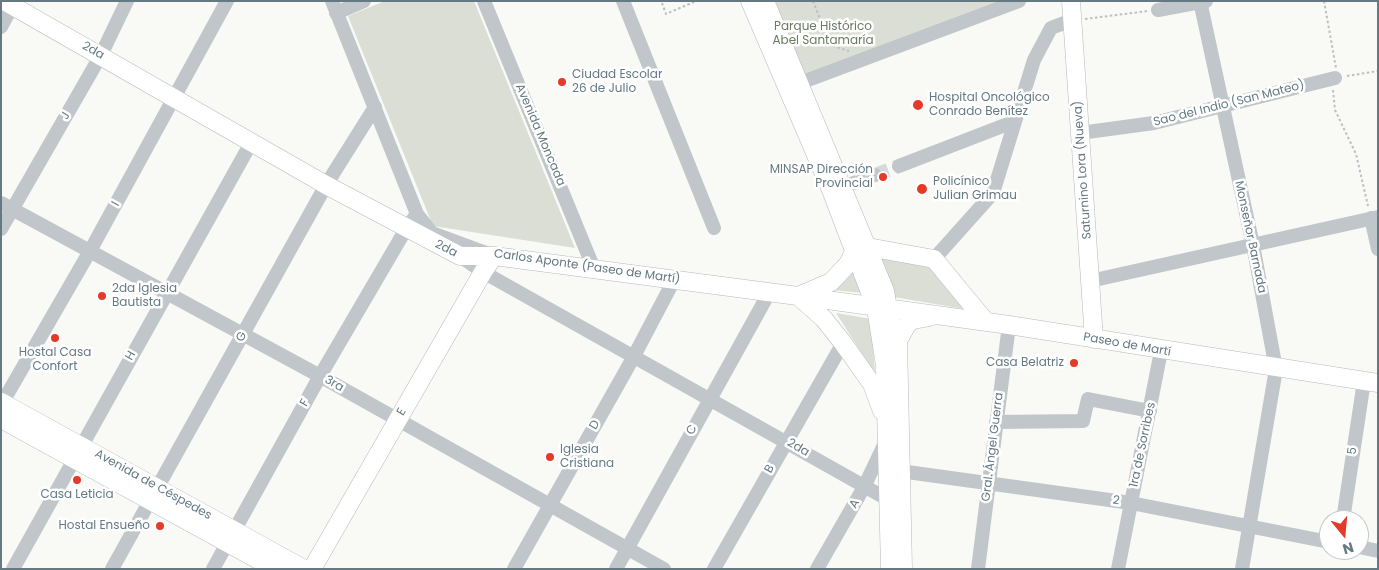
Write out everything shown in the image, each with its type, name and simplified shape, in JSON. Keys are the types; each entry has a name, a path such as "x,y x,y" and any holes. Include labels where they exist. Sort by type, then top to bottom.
{"main road":[{"path":"750,1 862,249"},
{"path":"765,1 843,187 883,309 897,360"},
{"name":"Saturnino Lora (Nueva)","path":"1071,1 1094,339"},
{"name":"2da","path":"10,3 326,185 460,256"},
{"path":"862,249 934,259 986,322"},
{"path":"862,249 831,282 798,296 824,319 872,384 888,431"},
{"path":"460,256 494,256"},
{"name":"Carlos Aponte (Paseo de Martí)","path":"494,256 883,309"},
{"name":"E","path":"312,569 494,256"},
{"path":"883,309 888,431 887,499 890,569"},
{"name":"Paseo de Martí","path":"883,309 986,322 1160,351 1371,382"},
{"path":"903,569 898,341 908,324 913,320 938,316"},
{"name":"Avenida de Céspedes","path":"2,407 77,452 231,537 304,569"},
{"name":"Avenida de Céspedes","path":"231,537 275,569"}],"street":[{"name":"J","path":"1,229 7,206 101,55 127,1"},
{"name":"I","path":"2,407 227,1"},
{"path":"334,7 364,1"},
{"name":"Avenida Moncada","path":"484,1 594,269"},
{"path":"623,1 714,228"},
{"path":"800,82 1019,1"},
{"path":"1158,10 1202,2"},
{"name":"Monseñor Barnada","path":"1202,2 1253,245 1276,369 1251,527 1242,569"},
{"path":"1,27 10,3"},
{"name":"Carlos Aponte (Paseo de Martí)","path":"334,7 417,214 432,233 494,256"},
{"path":"934,259 992,193 1034,60 1051,28 1072,20"},
{"name":"Sao del Indio (San Mateo)","path":"1080,133 1154,123 1335,78"},
{"name":"G","path":"112,569 326,185 374,107"},
{"path":"899,166 1013,122"},
{"name":"H","path":"13,569 251,142"},
{"path":"843,187 875,175"},
{"name":"3ra","path":"7,206 320,376 664,569"},
{"name":"F","path":"213,569 320,376 406,229 417,214"},
{"path":"1090,281 1374,217 1378,249"},
{"name":"2da","path":"460,256 483,272 634,358 887,499"},
{"name":"D","path":"514,569 634,358 674,280"},
{"name":"C","path":"616,569 769,293"},
{"name":"Gral. Ángel Guerra","path":"978,569 1009,326"},
{"name":"B","path":"714,569 843,343"},
{"name":"1ra de Sorribes","path":"1118,569 1150,411 1160,351"},
{"name":"5","path":"1345,510 1371,382"},
{"path":"996,422 1083,421 1088,400 1150,411"},
{"name":"A","path":"817,569 864,487 888,431"},
{"name":"2","path":"900,470 1131,504 1319,540"}],"path":[{"path":"662,3 666,14 696,1"},
{"path":"813,1 830,45 866,57"},
{"path":"1324,1 1336,68 1333,93 1335,110 1356,154 1374,217"},
{"path":"1072,20 1158,10"},
{"path":"1335,78 1378,71"}],"green space":[{"path":"385,1 474,1 575,248 433,226 348,16"},
{"name":"Parque Histórico Abel Santamaría","path":"775,1 1003,1 804,78"},
{"path":"878,258 935,264 970,310 894,297"},
{"path":"855,271 863,293 833,290"},
{"path":"836,313 871,319 875,374"}],"tunnel":[{"path":"875,175 899,166"}],"place":[{"name":"Ciudad Escolar 26 de Julio","path":"562,82"},
{"name":"Hospital Oncológico Conrado Benítez","path":"918,105"},
{"name":"MINSAP Dirección Provincial","path":"883,177"},
{"name":"Policínico Julian Grimau","path":"922,189"},
{"name":"2da Iglesia Bautista","path":"102,296"},
{"name":"Hostal Casa Confort","path":"55,338"},
{"name":"Casa Belatriz","path":"1074,363"},
{"name":"Iglesia Cristiana","path":"550,457"},
{"name":"Casa Leticia","path":"77,480"},
{"name":"Hostal Ensueño","path":"160,526"}]}
